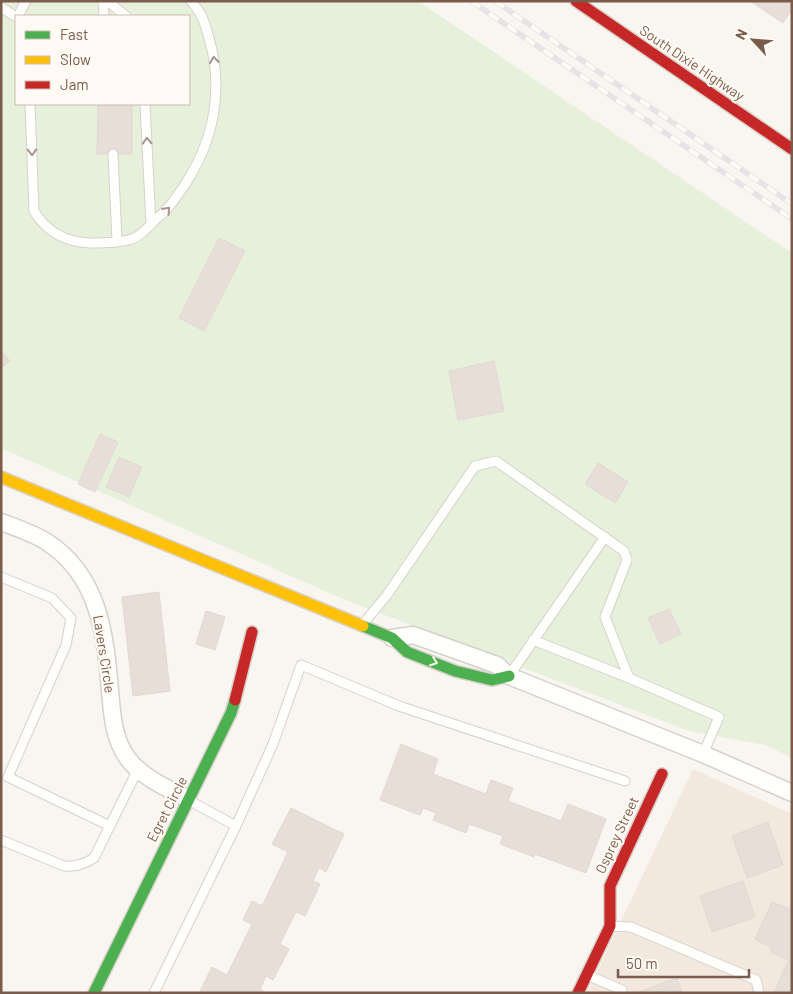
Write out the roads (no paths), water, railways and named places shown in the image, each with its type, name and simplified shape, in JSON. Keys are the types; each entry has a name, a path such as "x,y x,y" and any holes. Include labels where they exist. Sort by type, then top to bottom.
{"street":[{"name":"South Dixie Highway","path":"576,1 792,150"},
{"path":"1,477 392,638 413,635 497,664 509,676 704,754 792,793"},
{"name":"Lavers Circle","path":"1,522 34,535 46,542 68,560 86,582 93,594 100,620 108,669 113,722 122,748 138,769 148,777 188,799"},
{"name":"Egret Circle","path":"94,993 231,713 252,632"},
{"name":"Osprey Street","path":"578,993 610,926 610,886 662,774"}],"lane":[{"path":"18,15 26,1"},
{"path":"103,1 104,15"},
{"path":"107,1 125,15"},
{"path":"30,105 34,212 41,223 59,236 77,242 100,243 133,239 168,210 198,165 212,126 217,91 213,53 201,13 191,1"},
{"path":"1,7 15,16"},
{"path":"145,105 151,224"},
{"path":"113,154 117,241"},
{"path":"361,626 387,595 475,466 496,461 624,551 627,560 605,617 629,678"},
{"path":"509,676 605,537"},
{"path":"1,577 52,598 71,618 66,645 8,777 110,826"},
{"path":"533,640 629,678 719,717 704,754"},
{"path":"154,993 236,826 273,744 301,665 399,706 626,781"},
{"path":"1,840 64,866 85,864 94,858 138,769"},
{"path":"188,799 236,826"},
{"path":"610,926 631,928 756,980 759,993"},
{"path":"587,975 622,990"}],"railway":[{"path":"471,1 792,219"},
{"path":"495,1 792,204"}]}
